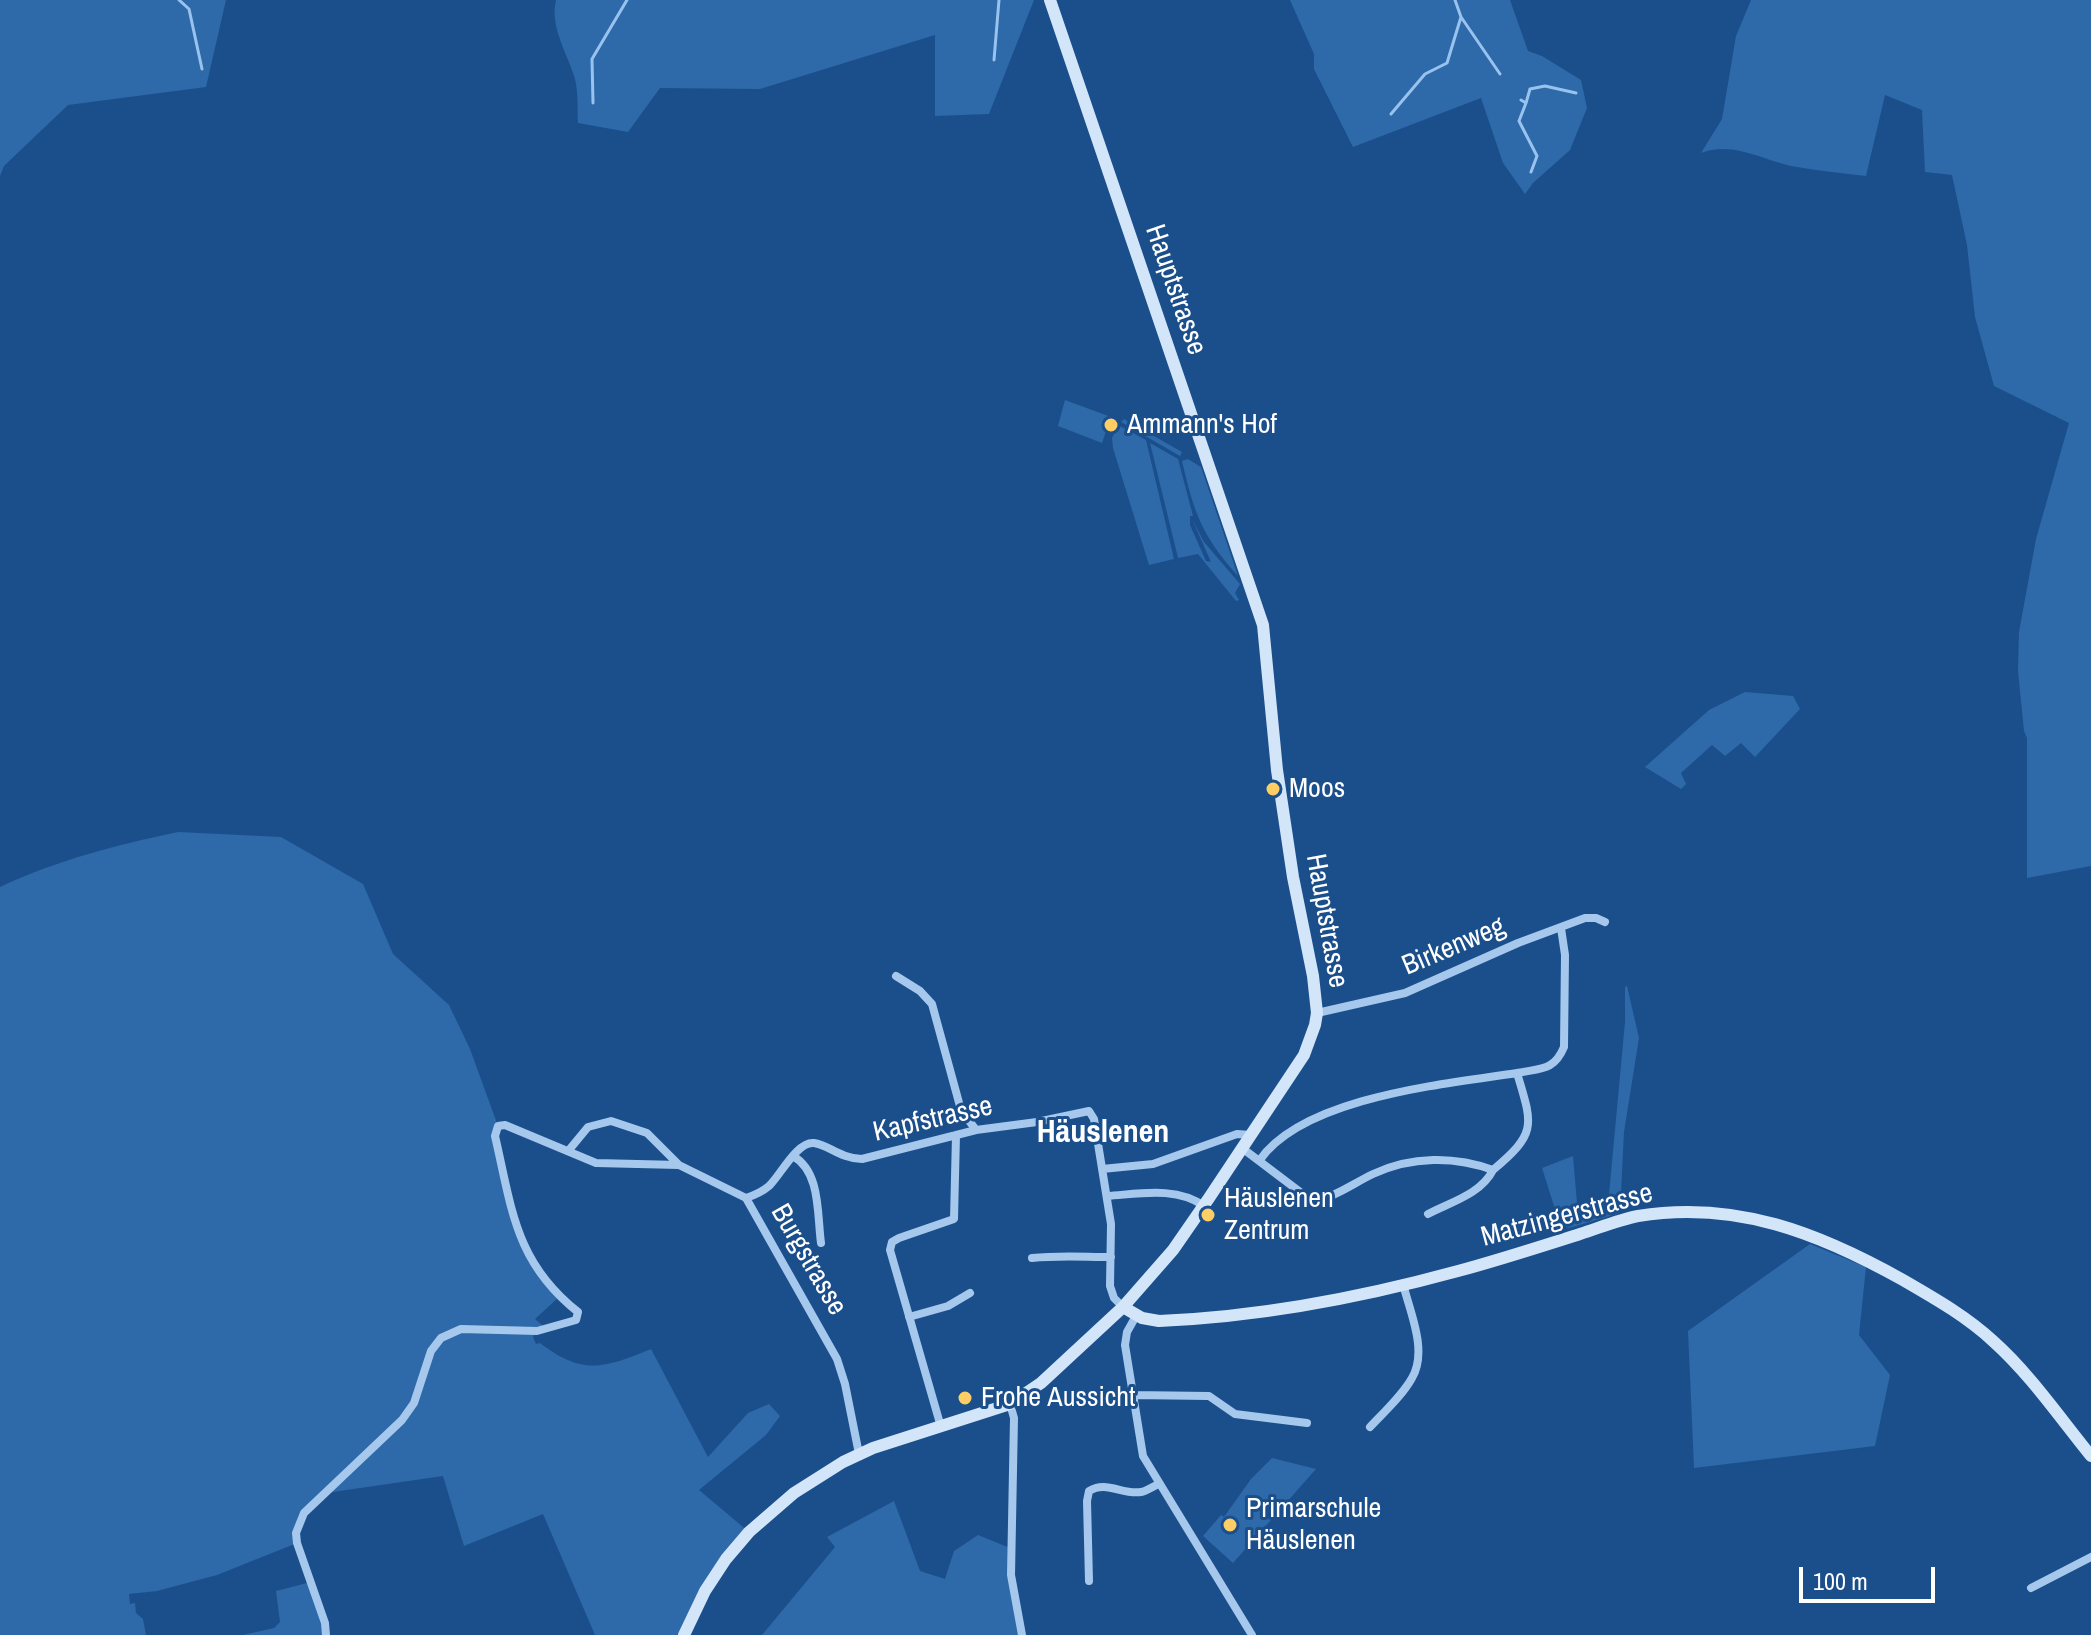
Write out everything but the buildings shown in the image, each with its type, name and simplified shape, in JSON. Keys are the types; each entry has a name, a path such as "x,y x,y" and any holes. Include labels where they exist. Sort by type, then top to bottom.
{"street":[{"name":"Hauptstrasse","path":"684,1635 705,1591 726,1559 749,1532 794,1493 859,1454 1010,1404 1041,1383 1123,1307 1165,1260 1204,1206 1304,1055 1312,1037 1317,1013 1313,976 1282,810 1263,625 1050,0"},
{"name":"Birkenweg","path":"1317,1013 1405,993 1518,943 1585,918 1605,922"},
{"path":"1259,1161 1270,1145 1281,1137 1366,1099 1517,1073 1550,1066 1558,1061 1564,1047 1565,955 1561,928"},
{"path":"896,976 920,991 932,1004 961,1110 976,1130"},
{"path":"1428,1214 1477,1190 1526,1137 1529,1120 1517,1073"},
{"name":"Kapfstrasse","path":"793,1156 803,1145 814,1143 846,1158 862,1159 976,1130 1089,1111 1094,1119 1102,1169"},
{"path":"569,1150 588,1127 611,1121 647,1133 679,1165"},
{"name":"Burgstrasse","path":"326,1635 325,1623 297,1543 298,1522 402,1420 414,1403 431,1351 441,1338 461,1329 537,1331 576,1320 578,1312 542,1278 528,1256 514,1220 495,1136 498,1126 505,1125 596,1163 679,1165 746,1198 837,1359 849,1398 859,1454"},
{"path":"1123,1307 1111,1293 1111,1224 1102,1169 1153,1164 1237,1134 1251,1135"},
{"path":"941,1427 890,1254 890,1245 899,1238 954,1219 956,1135"},
{"path":"1242,1148 1308,1198 1317,1201 1377,1172 1400,1166 1455,1159 1493,1170"},
{"path":"746,1198 761,1193 771,1185 793,1156 809,1169 821,1243"},
{"path":"1107,1196 1172,1194 1204,1206"},
{"name":"Matzingerstrasse","path":"1123,1307 1136,1316 1159,1321 1335,1299 1457,1272 1636,1216 1689,1211 1745,1216 1802,1230 1854,1252 1972,1323 1994,1341 2021,1371 2091,1456"},
{"path":"1032,1258 1069,1255 1076,1258 1111,1257"},
{"path":"1370,1427 1412,1378 1417,1363 1417,1339 1403,1284"},
{"path":"909,1317 948,1306 970,1293"},
{"path":"1136,1316 1125,1340 1140,1449 1252,1635"},
{"path":"1132,1395 1209,1396 1235,1414 1307,1423"},
{"path":"1010,1404 1014,1418 1011,1575 1022,1635"},
{"path":"1089,1581 1089,1491 1105,1487 1141,1492 1159,1484"},
{"path":"2031,1588 2091,1557"}],"shaded area":[{"path":"0,0 226,0 206,87 68,105 4,166 0,176"},
{"path":"556,0 1034,0 989,114 935,116 935,35 760,89 660,88 628,132 578,123 576,85 559,37 555,19"},
{"path":"1290,0 1510,0 1528,51 1581,80 1587,108 1570,150 1525,194 1503,163 1481,98 1353,147 1314,69 1314,54"},
{"path":"1751,0 2091,0 2091,866 2027,878 2027,738 2018,671 2019,632 2036,539 2069,423 1994,386 1975,317 1967,245 1952,175 1925,172 1922,110 1885,95 1866,176 1797,167 1737,150 1701,153 1722,119 1736,36"},
{"path":"1065,400 1111,417 1102,443 1058,426"},
{"path":"1124,419 1182,452 1180,456 1121,422"},
{"path":"1118,425 1146,440 1174,559 1149,565 1113,448 1112,438"},
{"path":"1150,443 1178,459 1193,516 1190,516 1190,525 1206,561 1211,562 1192,519 1204,542 1240,584 1235,593 1239,600 1236,601 1198,554 1178,558"},
{"path":"1188,459 1201,467 1238,576 1201,523 1182,461"},
{"path":"1745,692 1793,696 1800,709 1755,757 1741,743 1725,756 1712,745 1681,773 1686,784 1681,789 1645,767 1709,710"},
{"path":"178,832 281,837 363,884 393,954 449,1005 470,1049 498,1126 495,1136 528,1257 559,1297 535,1319 548,1330 537,1331 533,1337 536,1344 540,1343 569,1361 594,1366 620,1361 651,1349 708,1457 748,1413 769,1404 780,1416 766,1435 699,1490 749,1532 684,1635 595,1635 543,1514 464,1546 443,1476 326,1493 304,1513 297,1543 217,1575 157,1591 129,1594 130,1604 135,1603 136,1613 143,1619 146,1635 0,1635 0,887 88,854"},
{"path":"1627,986 1639,1038 1624,1132 1620,1213 1569,1228 1560,1225 1542,1168 1573,1156 1577,1203 1608,1205"},
{"path":"1810,1244 1866,1267 1859,1335 1890,1375 1875,1446 1694,1468 1688,1331"},
{"path":"1272,1458 1316,1469 1233,1563 1203,1536 1221,1515 1224,1517 1251,1479"},
{"path":"894,1501 920,1571 945,1579 954,1551 978,1535 1010,1548 1022,1635 762,1635 835,1547 827,1537"},
{"path":"311,1582 326,1635 243,1635 274,1628 280,1622 276,1591"}],"waterway":[{"path":"179,0 189,9 202,69"},
{"path":"593,103 592,59 627,0"},
{"path":"994,60 999,0"},
{"path":"1391,114 1425,74 1447,63 1461,17 1455,0"},
{"path":"1461,17 1500,74"},
{"path":"1521,100 1526,103 1530,89 1545,86 1576,93"},
{"path":"1526,103 1519,121 1537,156 1531,172"}],"place":[{"name":"Ammann's Hof","path":"1111,425"},
{"name":"Moos","path":"1273,789"},
{"name":"Häuslenen Zentrum","path":"1208,1215"},
{"name":"Frohe Aussicht","path":"965,1398"},
{"name":"Primarschule Häuslenen","path":"1230,1525"}],"district":[{"name":"Häuslenen","path":"1103,1133"}]}
